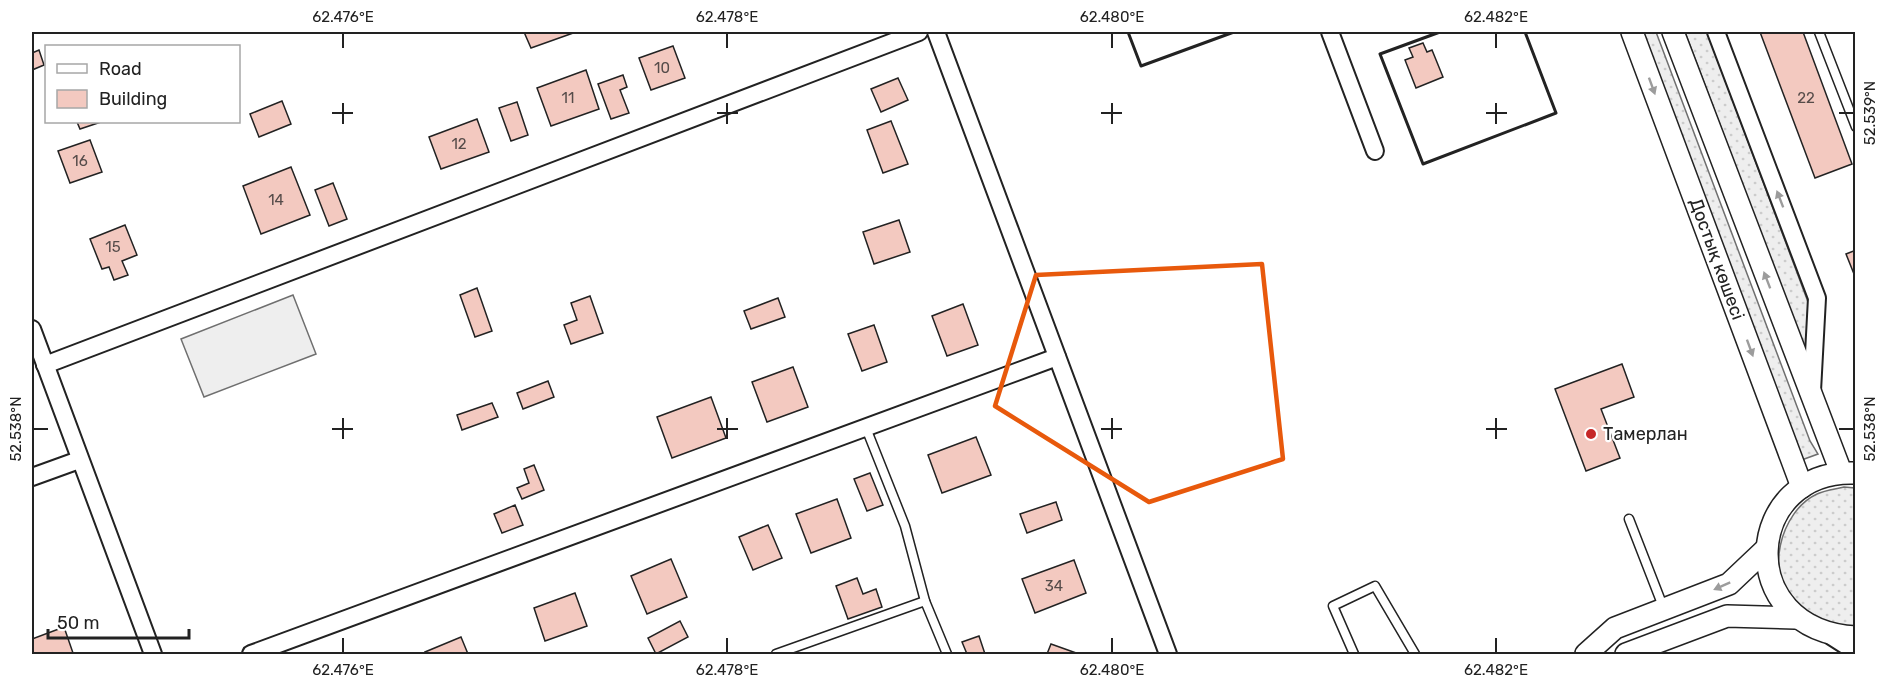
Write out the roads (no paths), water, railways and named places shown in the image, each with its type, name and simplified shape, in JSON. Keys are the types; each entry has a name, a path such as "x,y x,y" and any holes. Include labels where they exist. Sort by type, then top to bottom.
{"street":[{"path":"45,365 919,32"},
{"path":"936,32 1168,654"},
{"path":"1330,32 1375,151"},
{"name":"Достық көшесі","path":"1632,32 1802,487"},
{"path":"1673,32 1812,398 1848,472 1820,477 1802,487 1787,500 1775,517 1766,549 1771,583 1780,601 1795,618 1831,636 1856,652"},
{"path":"1716,32 1817,298 1812,398"},
{"path":"32,329 153,654"},
{"path":"251,654 1057,357"},
{"path":"32,477 79,460"},
{"path":"1586,654 1615,628 1729,584 1766,549"},
{"path":"1626,654 1726,616 1795,618"},
{"path":"1831,636 1856,637"}],"lane":[{"path":"1819,32 1856,127"},
{"path":"866,428 905,526 925,601 947,654"},
{"path":"1629,519 1664,609"},
{"path":"1354,654 1333,606 1375,586 1415,654"},
{"path":"776,654 925,601"}],"place":[{"name":"Тамерлан","path":"1591,434"}]}
